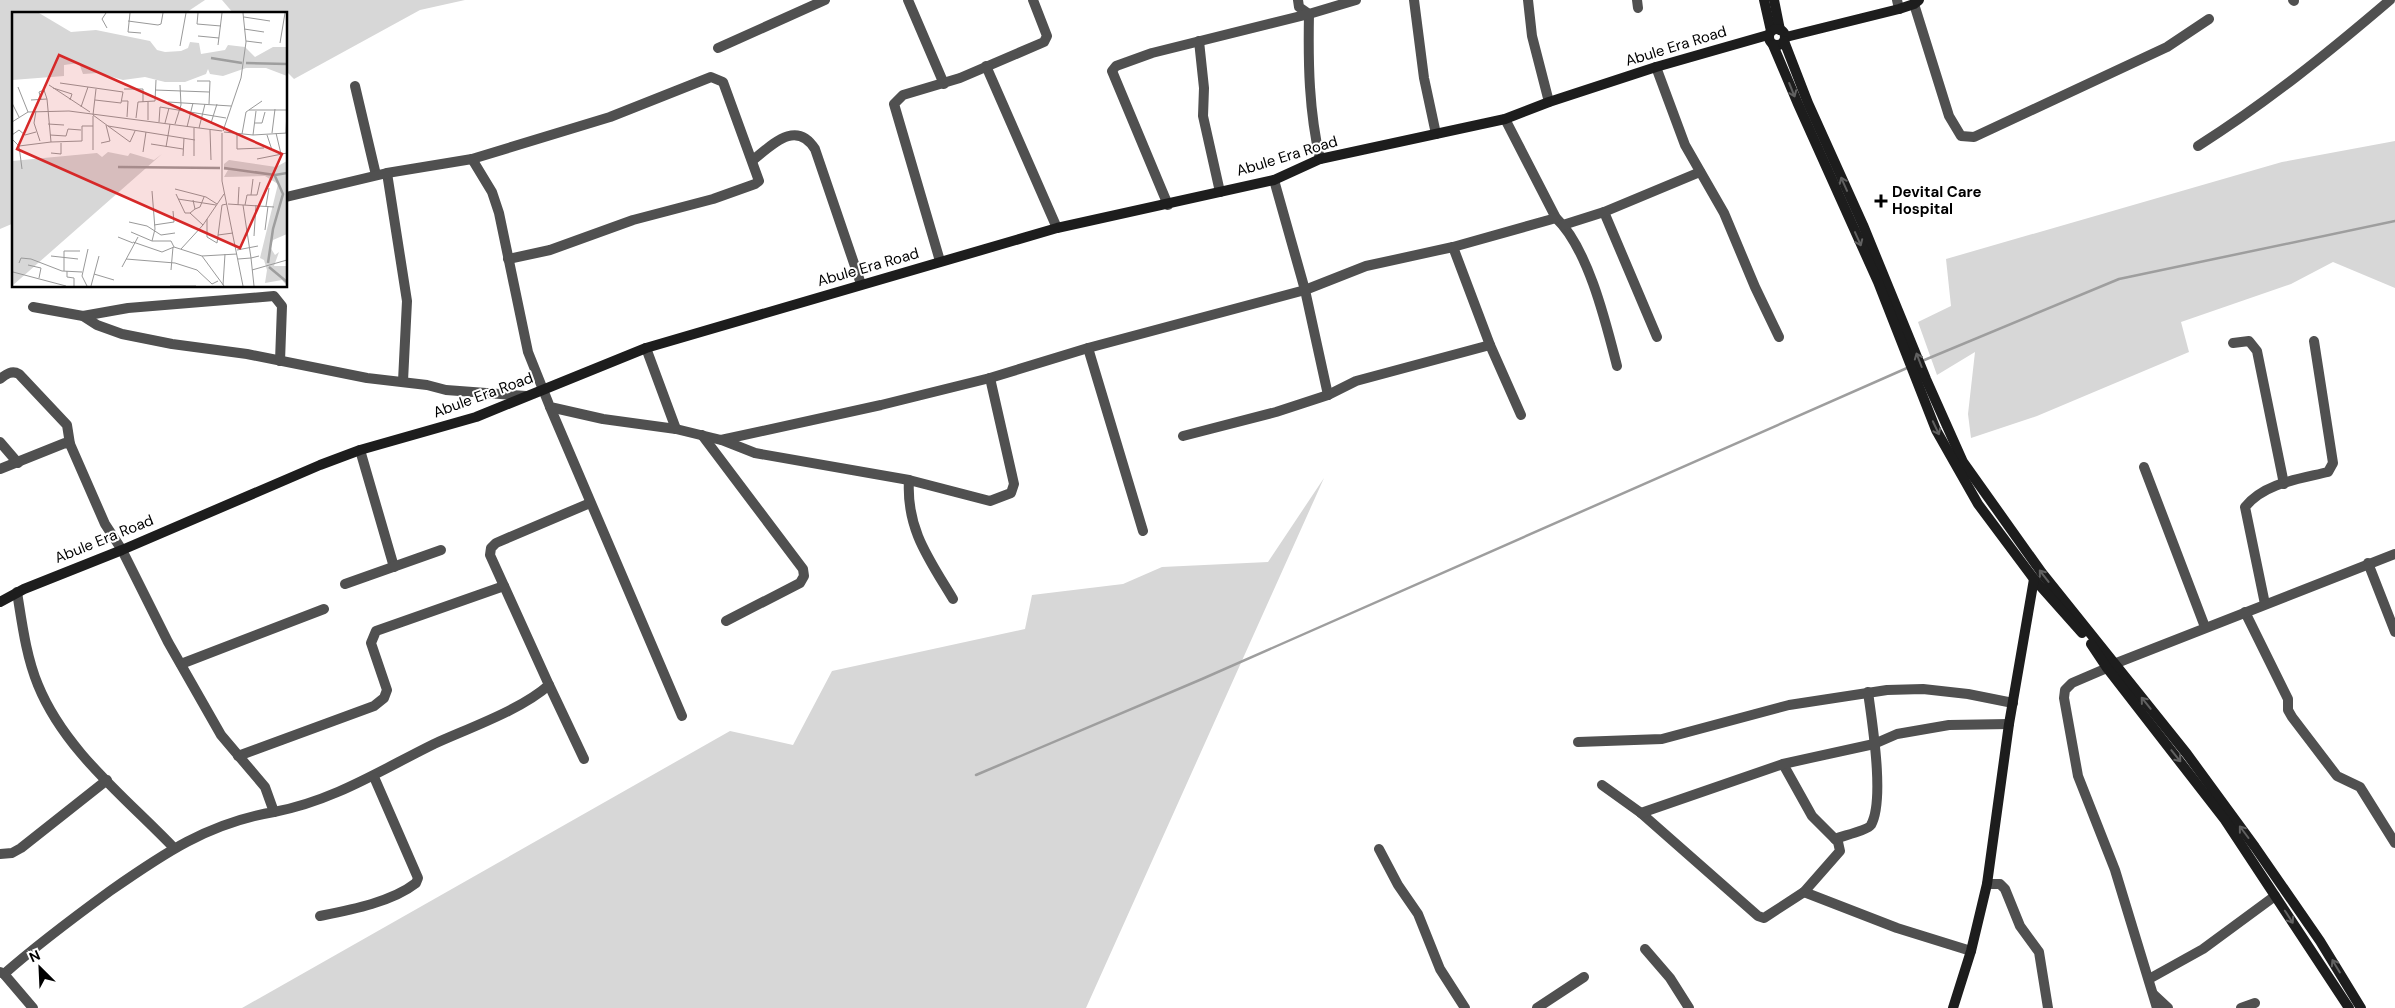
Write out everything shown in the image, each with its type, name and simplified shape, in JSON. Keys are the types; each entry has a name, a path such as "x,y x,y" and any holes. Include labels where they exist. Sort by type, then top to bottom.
{"street":[{"path":"718,48 825,0"},
{"path":"908,0 944,84"},
{"path":"940,262 894,104 903,95 944,84 1044,42 1047,36 1033,0"},
{"path":"1298,0 1299,7 1309,14"},
{"path":"1168,205 1112,71 1120,63 1356,0"},
{"path":"1414,0 1424,78 1436,134"},
{"path":"1528,0 1532,36 1549,102"},
{"path":"1764,0 1863,225 1921,381 1936,430 1965,484 2034,579 2187,754 2255,847 2320,941 2361,1008"},
{"path":"1774,0 1778,35"},
{"path":"2198,146 2252,112 2324,56 2390,0"},
{"path":"1917,2 1949,116 1961,136 1974,137 2167,47 2209,19"},
{"name":"Abule Era Road","path":"0,602 17,592 122,550 320,465 360,450 476,417 646,348 1057,228 1168,205 1274,180 1320,159 1505,119 1549,102 1656,67 1898,4 1917,2"},
{"path":"1309,14 1308,73 1313,128 1320,159"},
{"path":"1778,35 1768,39 1774,45 1798,104 1907,344"},
{"path":"1199,42 1204,88 1203,116 1220,192"},
{"path":"986,66 1057,228"},
{"path":"1656,67 1685,145 1724,213 1755,287 1780,337"},
{"path":"288,197 387,173 472,159 610,118 710,78 717,78 723,82 759,180 750,187 713,199 633,220 550,250 508,259"},
{"path":"355,86 376,176"},
{"path":"1505,119 1560,222 1582,255 1608,328 1617,366"},
{"path":"753,160 780,139 793,135 803,136 809,141 815,150 861,284"},
{"path":"472,159 492,192 528,352 590,504 682,716"},
{"path":"721,440 881,405 990,378 1088,348 1305,290 1366,266 1604,212 1700,172"},
{"path":"387,173 407,300 404,382"},
{"path":"1274,180 1305,290 1328,395"},
{"path":"1604,212 1657,337"},
{"path":"1453,247 1490,346 1521,415"},
{"path":"33,308 83,316 128,308 274,296 282,306 280,361"},
{"path":"83,316 97,325 122,334 367,378 404,382 454,391 526,396"},
{"path":"2233,343 2249,340 2257,351 2284,484"},
{"path":"2265,604 2245,507 2252,498 2268,489 2328,472 2333,463 2314,341"},
{"path":"1182,436 1276,412 1328,395 1356,381 1490,346"},
{"path":"646,348 676,429"},
{"path":"1088,348 1143,531"},
{"path":"0,379 8,373 15,372 19,374 67,425 70,444 105,524 122,550 181,664 221,735 264,787 274,812"},
{"path":"550,407 603,419 676,429 721,440 756,453 909,480 990,501 1011,493 1014,484 990,378"},
{"path":"1921,381 1976,484 2225,820 2349,1008"},
{"path":"702,435 803,569 804,576 800,583 726,621"},
{"path":"0,442 18,462"},
{"path":"0,470 65,442 70,444"},
{"path":"360,450 394,567"},
{"path":"2144,467 2205,627"},
{"path":"909,480 908,501 912,525 925,553 953,599"},
{"path":"584,759 490,555 491,548 496,543 590,504"},
{"path":"345,584 441,550"},
{"path":"2157,1008 2116,870 2078,776 2064,698 2065,690 2072,683 2110,666 2205,627 2395,554"},
{"path":"2368,563 2395,632"},
{"path":"1953,1008 1971,951 1987,884 2009,724 2034,579"},
{"path":"238,756 347,718 374,706 384,698 387,690 371,643 376,631 504,586"},
{"path":"17,592 29,660 49,708 71,742 173,848"},
{"path":"181,664 324,609"},
{"path":"2245,612 2288,699 2288,710 2292,718 2337,776 2360,787 2395,844"},
{"path":"33,1008 2,973 52,933 173,848 234,820 318,801 374,776 424,749 533,698 549,685"},
{"path":"1578,742 1662,739 1789,705 1868,692 1923,689 1968,694 2013,703"},
{"path":"1835,838 1866,829 1871,825 1877,804 1874,744 1868,692"},
{"path":"1641,813 1783,764 1874,744 1897,734 1949,725 2009,724"},
{"path":"1602,785 1641,813 1758,916 1764,918 1772,915 1804,892 1840,851 1835,838 1812,816 1783,764"},
{"path":"320,916 354,909 392,896 416,883 418,878 374,776"},
{"path":"0,854 12,853 21,848 107,780"},
{"path":"1379,849 1398,885 1418,914 1440,969 1465,1008"},
{"path":"1987,884 2000,884 2005,889 2020,926 2039,952 2048,1008"},
{"path":"1804,892 1897,928 1971,951"},
{"path":"2149,979 2203,949 2275,896"},
{"path":"1644,949 1670,978 1689,1008"},
{"path":"1538,1008 1584,977"},
{"path":"2154,995 2168,1008"},
{"path":"2241,1008 2255,1003"}],"shaded area":[{"path":"0,0 205,0 187,12 12,12 12,224 0,229"},
{"path":"222,0 465,0 420,10 294,79 288,73 288,12 232,12"},
{"path":"2395,141 2395,288 2333,262 2291,284 2181,322 2189,352 2037,416 1971,438 1968,414 1975,352 1937,375 1918,322 1951,306 1946,259 2282,162"},
{"path":"1324,478 1086,1008 242,1008 730,731 793,745 832,671 1025,629 1032,595 1123,584 1162,567 1268,562"}],"waterway":[{"path":"1922,361 2119,279 2395,221"},
{"path":"976,775 1202,679 1907,368"}],"place":[{"name":"Devital Care Hospital","path":"1881,201"}]}
